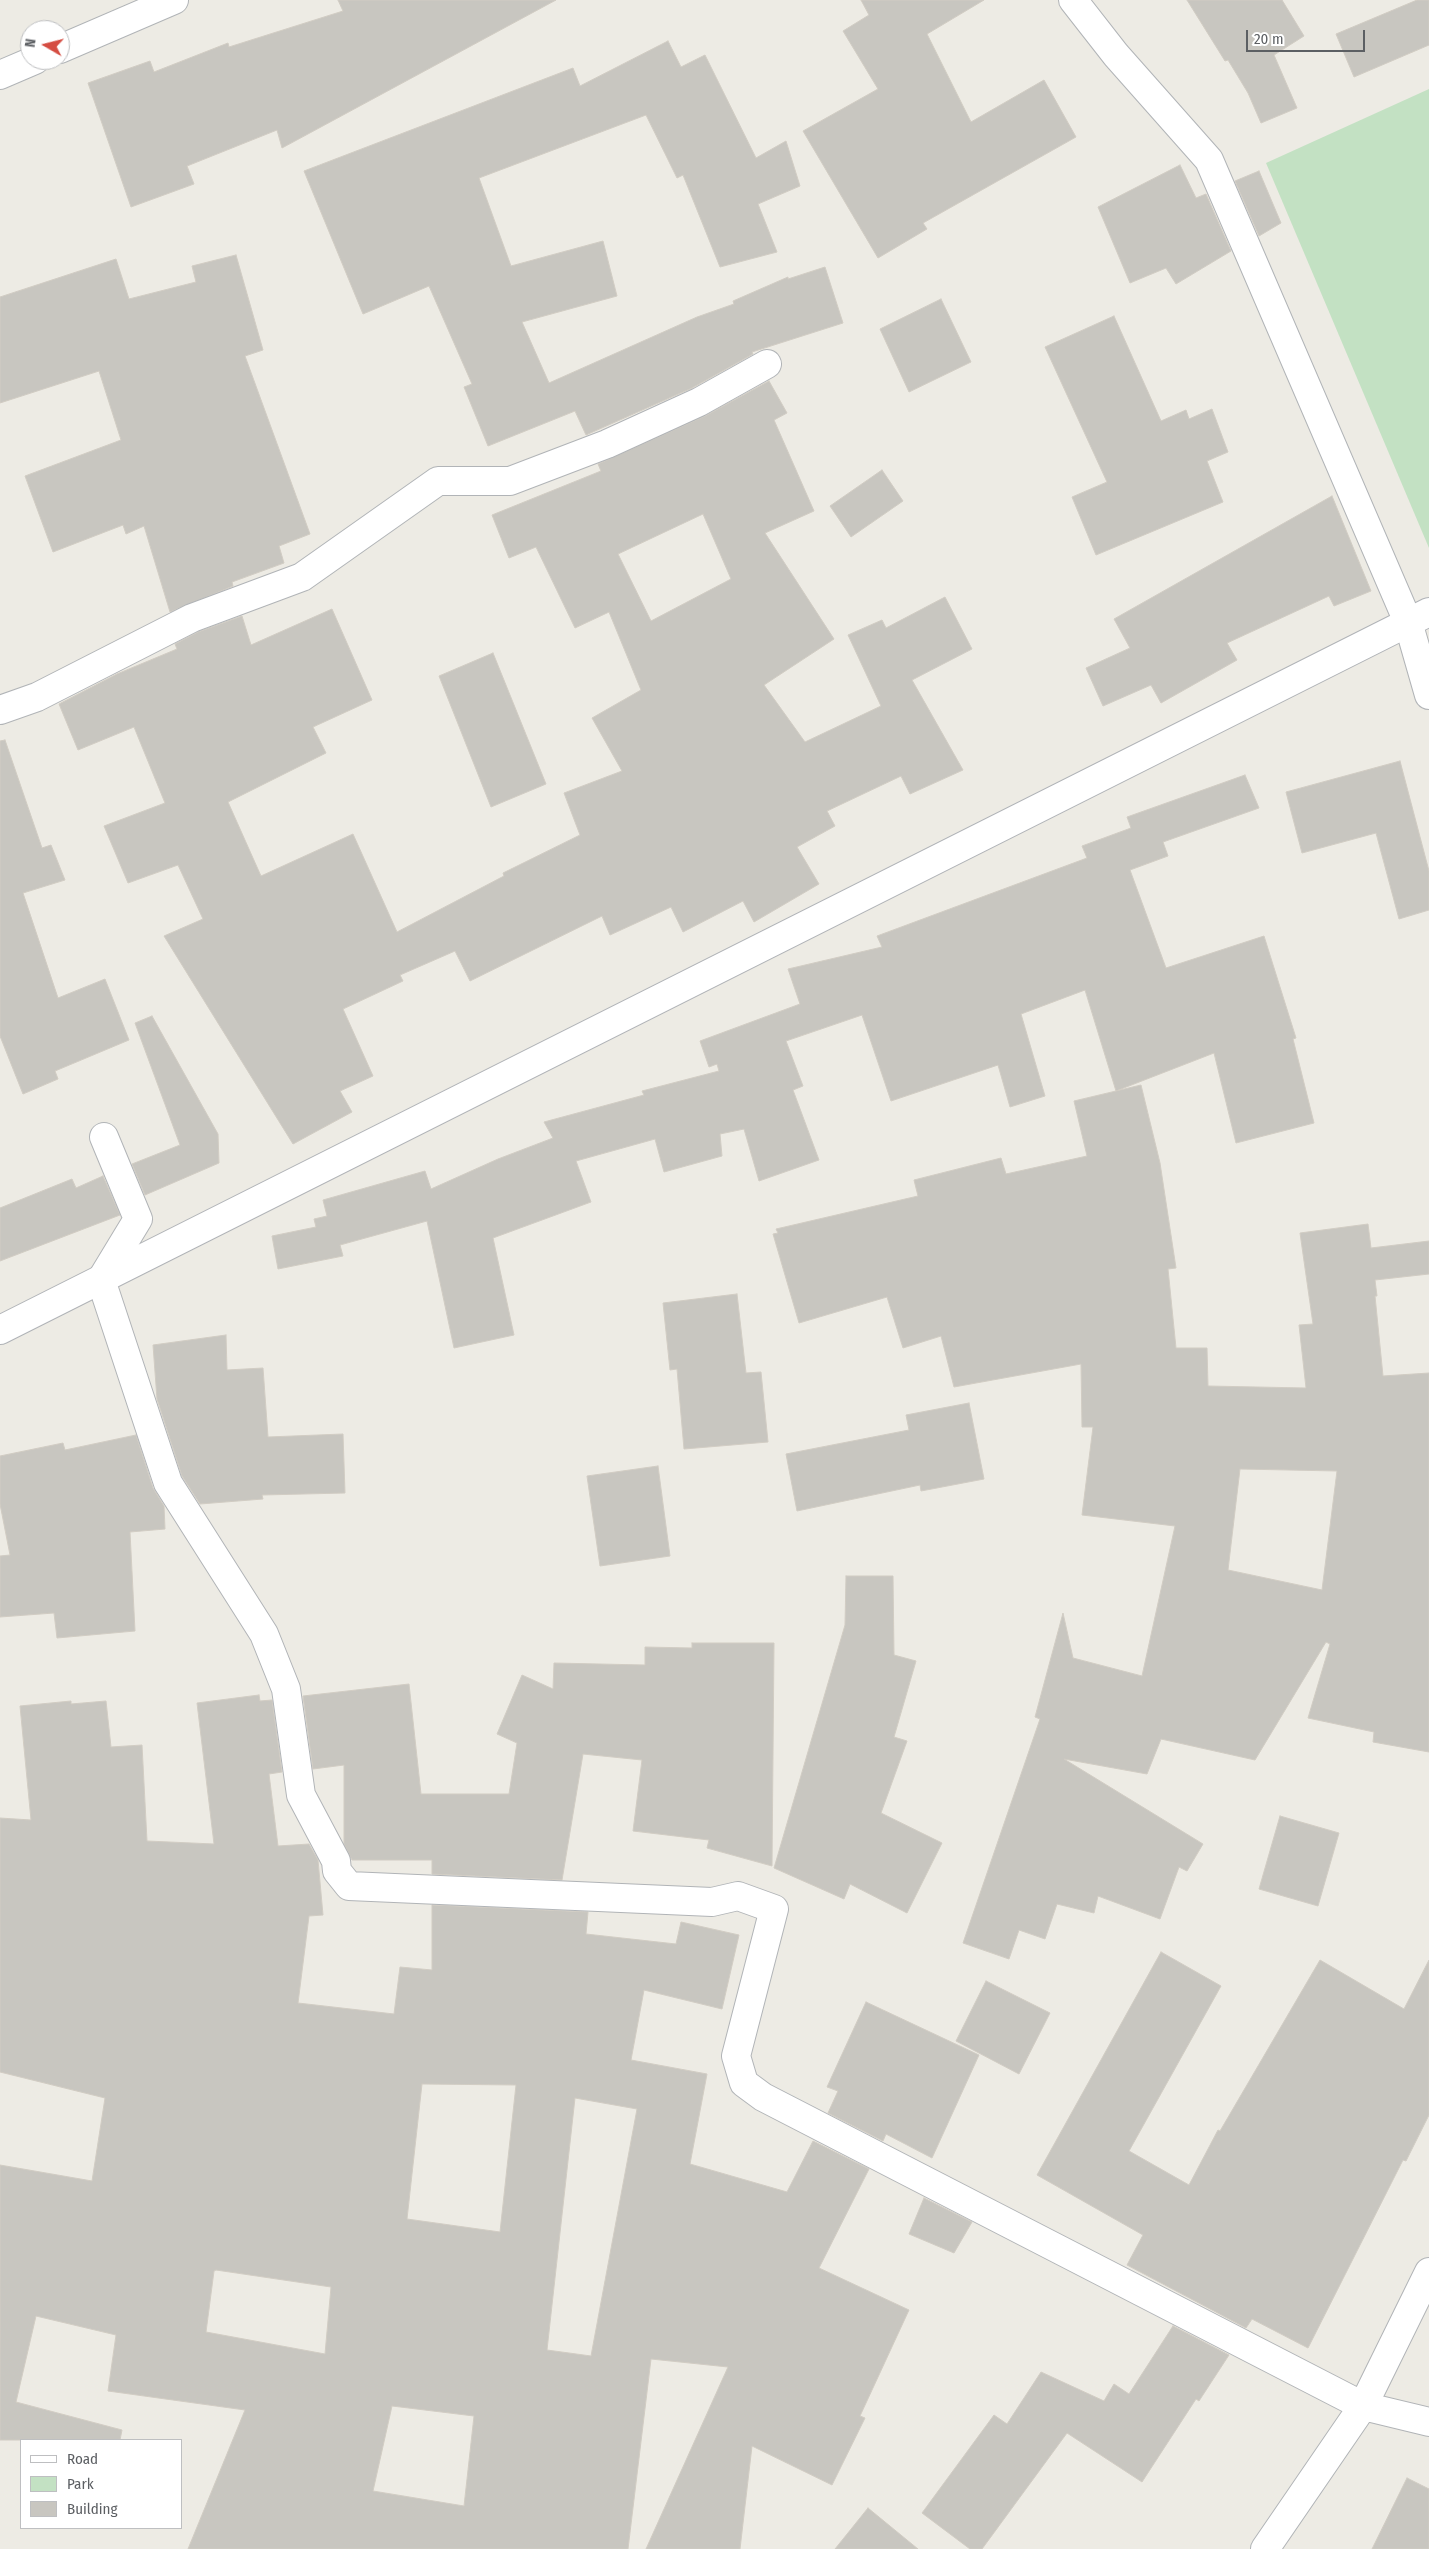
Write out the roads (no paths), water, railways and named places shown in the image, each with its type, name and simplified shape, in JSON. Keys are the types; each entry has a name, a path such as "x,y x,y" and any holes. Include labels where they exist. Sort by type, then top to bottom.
{"street":[{"path":"70,45 174,0"},
{"path":"1073,0 1122,62 1209,160 1419,617 1429,695"},
{"path":"0,75 20,66"},
{"path":"0,710 37,697 192,618 302,577 438,480 510,481 607,444 699,402 767,364"},
{"path":"1,1328 101,1280 1419,617"},
{"path":"104,1137 138,1219 101,1280 168,1483 264,1634 286,1689 301,1795 336,1861 337,1871 349,1886 712,1902 738,1896 774,1909 736,2056 744,2084 763,2097 1363,2406 1429,2422"},
{"path":"1265,2549 1363,2406 1429,2272"}]}
